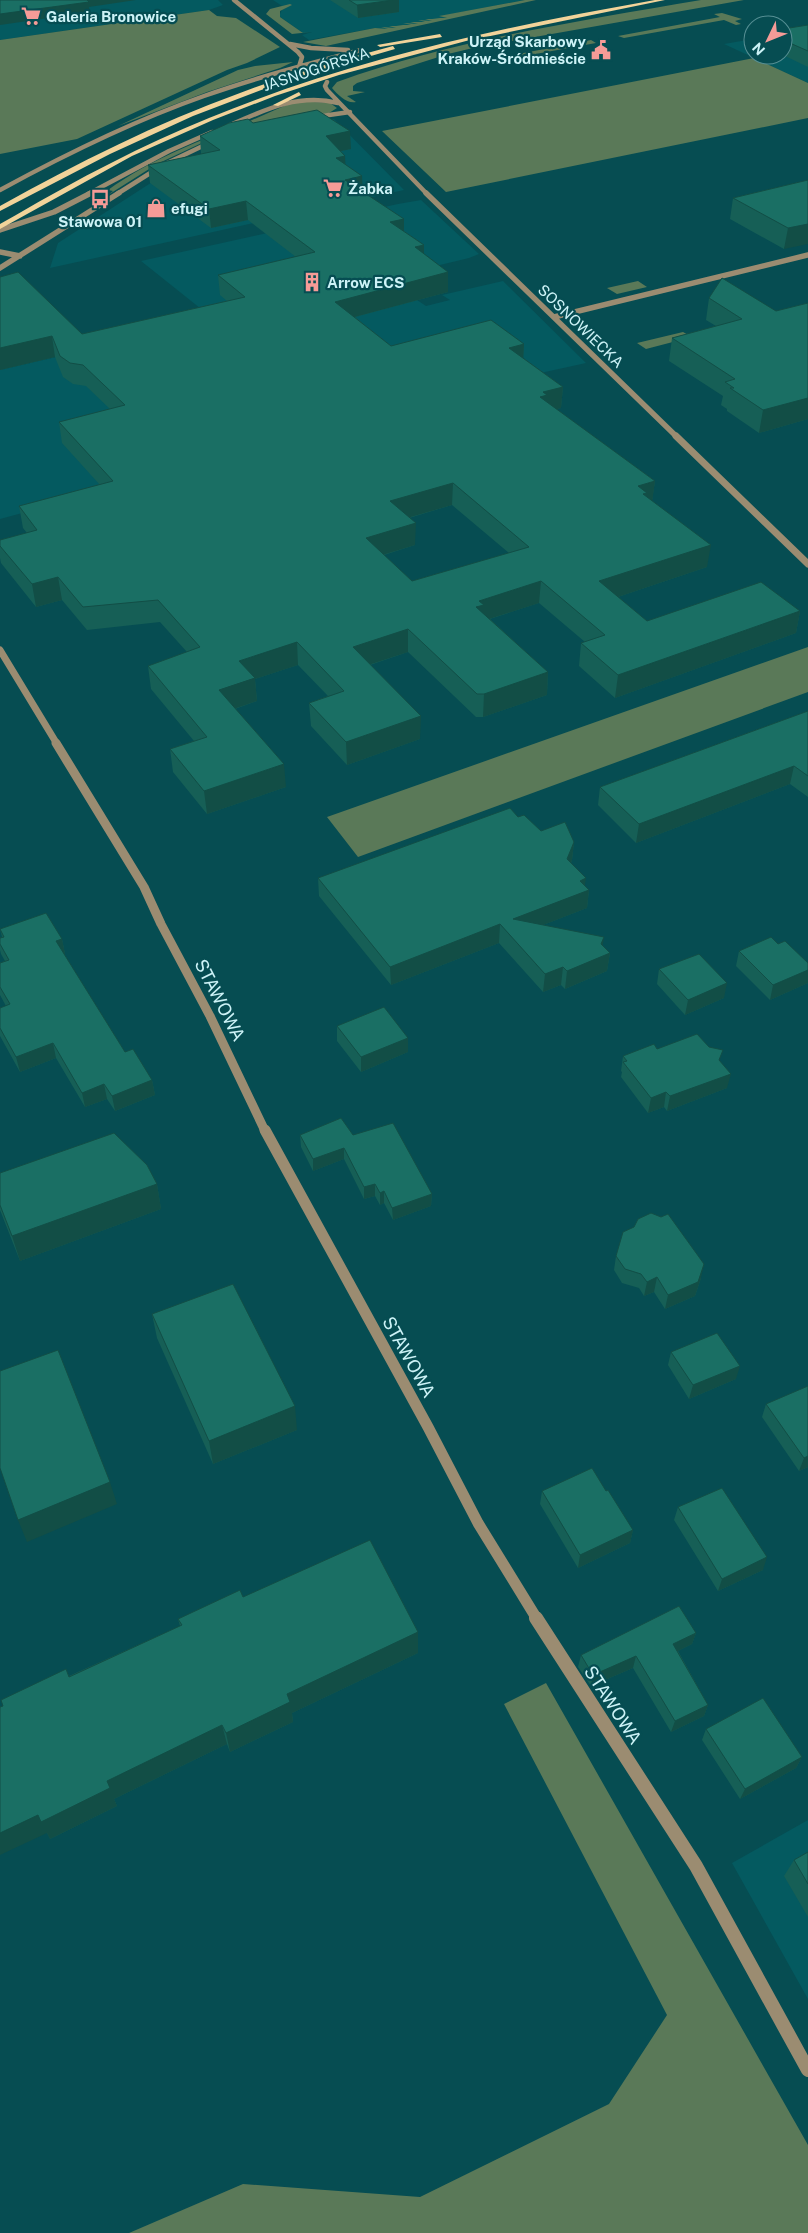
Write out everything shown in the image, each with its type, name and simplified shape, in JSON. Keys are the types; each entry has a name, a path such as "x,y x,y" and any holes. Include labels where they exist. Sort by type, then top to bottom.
{"main road":[{"name":"JASNOGÓRSKA","path":"0,229 79,180 149,146 274,94 435,45 663,0"},
{"name":"JASNOGÓRSKA","path":"0,209 88,161 219,102 341,62 448,34"},
{"path":"361,50 394,41 440,36"},
{"path":"276,106 346,71"}],"street":[{"path":"234,0 289,43 302,57 299,67"},
{"path":"289,43 327,50 361,50"},
{"name":"JASNOGÓRSKA","path":"0,190 100,139 175,107 255,79 361,50"},
{"name":"SOSNOWIECKA","path":"327,82 325,86 327,90 430,196 808,564"},
{"name":"SOSNOWIECKA","path":"276,106 293,100 314,98 339,103"},
{"name":"JASNOGÓRSKA","path":"226,127 276,106"},
{"path":"311,118 350,112"},
{"name":"JASNOGÓRSKA","path":"0,229 54,212 169,150 217,130"},
{"path":"0,268 163,165 216,140"},
{"path":"0,252 20,256"},
{"path":"554,317 808,255"},
{"path":"0,261 9,263"},
{"name":"STAWOWA","path":"0,650 144,887 161,924 210,1016 272,1145 428,1427 478,1523 543,1629 696,1866 808,2070"}],"shaded area":[{"path":"0,0 218,0 223,5 209,10 0,40"},
{"path":"273,0 525,0 441,16 449,18 429,22 420,20 427,22 407,26 398,24 405,26 385,30 375,28 309,40 302,35 312,32 303,33 279,16 282,10 291,5 282,6"},
{"path":"808,29 808,83 769,65 793,65 793,45"},
{"path":"743,41 743,53 724,44"},
{"path":"334,119 404,190 50,268 58,243 180,164 231,140 285,127"},
{"path":"421,200 479,254 324,293 417,300 426,306 450,300 442,295 503,281 586,363 545,372 0,519 0,370 215,320 141,261"},
{"path":"808,1820 808,1999 732,1863"}],"green space":[{"path":"525,0 536,0 326,46 303,42 375,28 388,29 381,27 396,28 389,26 411,25 403,23 418,24 410,22 425,22 418,20 432,21 425,19 447,18 439,16"},
{"path":"701,0 744,0 448,54 357,83 353,86 353,91 365,92 347,96 356,102 346,100 332,88 337,82 381,67 471,43 563,24"},
{"path":"292,5 280,11 280,17 303,33 292,34 266,14 270,9"},
{"path":"209,10 217,16 236,18 280,47 77,139 0,154 0,40"},
{"path":"722,13 742,19 735,21 741,24 736,25 724,20 624,38 618,36 720,17 714,14"},
{"path":"591,40 596,43 475,65 467,60 485,55 492,59"},
{"path":"743,60 743,65 769,65 808,83 808,118 446,192 382,131"},
{"path":"293,62 118,126 238,70 255,66"},
{"path":"297,101 330,103 337,108 329,113 284,119 206,141 157,164 108,195 113,191 108,190 124,179 159,160"},
{"path":"638,281 647,287 617,294 607,288"},
{"path":"683,332 692,337 646,349 637,343"},
{"path":"808,647 808,692 358,857 327,817"},
{"path":"546,1683 808,2145 808,2233 129,2233 243,2184 420,2197 609,2104 667,2015 504,1704"}],"building":[{"path":"0,0 87,0 89,2 0,14"},
{"path":"349,0 393,0 357,5"},
{"path":"808,25 808,51 793,44 793,27"},
{"path":"317,110 350,131 326,136 345,156 336,158 362,176 345,180 404,219 390,222 424,245 415,247 448,272 335,302 391,346 491,320 524,344 509,348 563,387 543,392 547,395 540,397 655,481 638,486 647,493 643,494 711,545 599,581 647,621 761,582 800,611 618,675 581,643 605,635 541,581 479,601 484,605 476,607 548,672 484,694 477,694 408,629 353,647 421,716 346,742 309,703 344,691 297,642 239,661 255,678 219,690 284,764 204,791 170,749 207,737 148,666 200,647 158,600 83,607 58,577 32,584 0,546 0,540 37,530 19,506 113,481 59,422 125,405 83,365 70,363 60,356 52,336 0,348 0,277 18,272 82,334 245,297 218,275 315,252 246,201 209,209 148,165 220,150 200,136 229,123 248,119 253,123","holes":["453,483 529,547 412,581 366,538 416,523 390,501"]},
{"path":"808,180 808,224 788,228 733,198"},
{"path":"722,278 776,311 808,303 808,398 763,410 730,388 734,388 725,382 735,379 672,338 742,319 709,298"},
{"path":"808,711 808,776 794,766 639,824 600,787"},
{"path":"510,808 518,817 524,815 541,831 565,822 574,842 567,859 586,878 580,881 589,890 513,919 604,937 601,944 610,953 567,971 563,967 545,974 500,924 390,967 318,878"},
{"path":"46,913 62,939 56,941 125,1052 133,1049 152,1080 112,1096 104,1084 82,1093 53,1043 16,1057 0,1028 0,1008 10,1004 0,987 0,963 9,960 0,944 0,938 4,937 0,929"},
{"path":"771,937 778,944 785,941 808,963 808,970 773,985 739,951"},
{"path":"699,954 727,983 688,1000 659,969"},
{"path":"384,1007 408,1038 361,1057 337,1026"},
{"path":"697,1034 709,1047 723,1050 719,1060 731,1074 670,1096 666,1092 651,1098 623,1062 627,1061 623,1056 654,1044 657,1049"},
{"path":"341,1118 353,1135 393,1123 432,1194 392,1208 384,1191 380,1193 375,1184 364,1187 344,1148 313,1159 300,1135"},
{"path":"114,1133 147,1165 157,1184 12,1236 0,1205 0,1173"},
{"path":"651,1213 661,1217 668,1214 704,1264 698,1282 668,1295 657,1277 647,1282 641,1274 625,1269 616,1256 623,1232 634,1227 638,1219"},
{"path":"233,1284 295,1406 209,1441 152,1314"},
{"path":"717,1333 740,1366 693,1385 671,1352"},
{"path":"58,1350 110,1482 18,1520 0,1468 0,1371"},
{"path":"808,1386 808,1456 804,1458 766,1404"},
{"path":"592,1468 633,1530 580,1555 542,1491"},
{"path":"722,1488 767,1557 722,1579 678,1507"},
{"path":"370,1540 418,1632 287,1694 290,1702 226,1733 222,1725 107,1781 110,1788 41,1822 38,1815 0,1833 0,1707 3,1706 1,1700 66,1669 69,1677 182,1625 178,1619 240,1590 243,1597"},
{"path":"679,1606 696,1633 673,1644 708,1705 675,1721 636,1656 593,1675 581,1655"},
{"path":"763,1698 802,1757 745,1789 706,1729"},
{"path":"808,1852 808,1884 794,1860"}],"place":[{"name":"Galeria Bronowice","path":"31,16"},
{"name":"Urząd Skarbowy Kraków-Śródmieście","path":"601,50"},
{"name":"Żabka","path":"333,188"},
{"name":"Stawowa 01","path":"100,199"},
{"name":"efugi","path":"156,208"},
{"name":"Arrow ECS","path":"312,282"}]}
